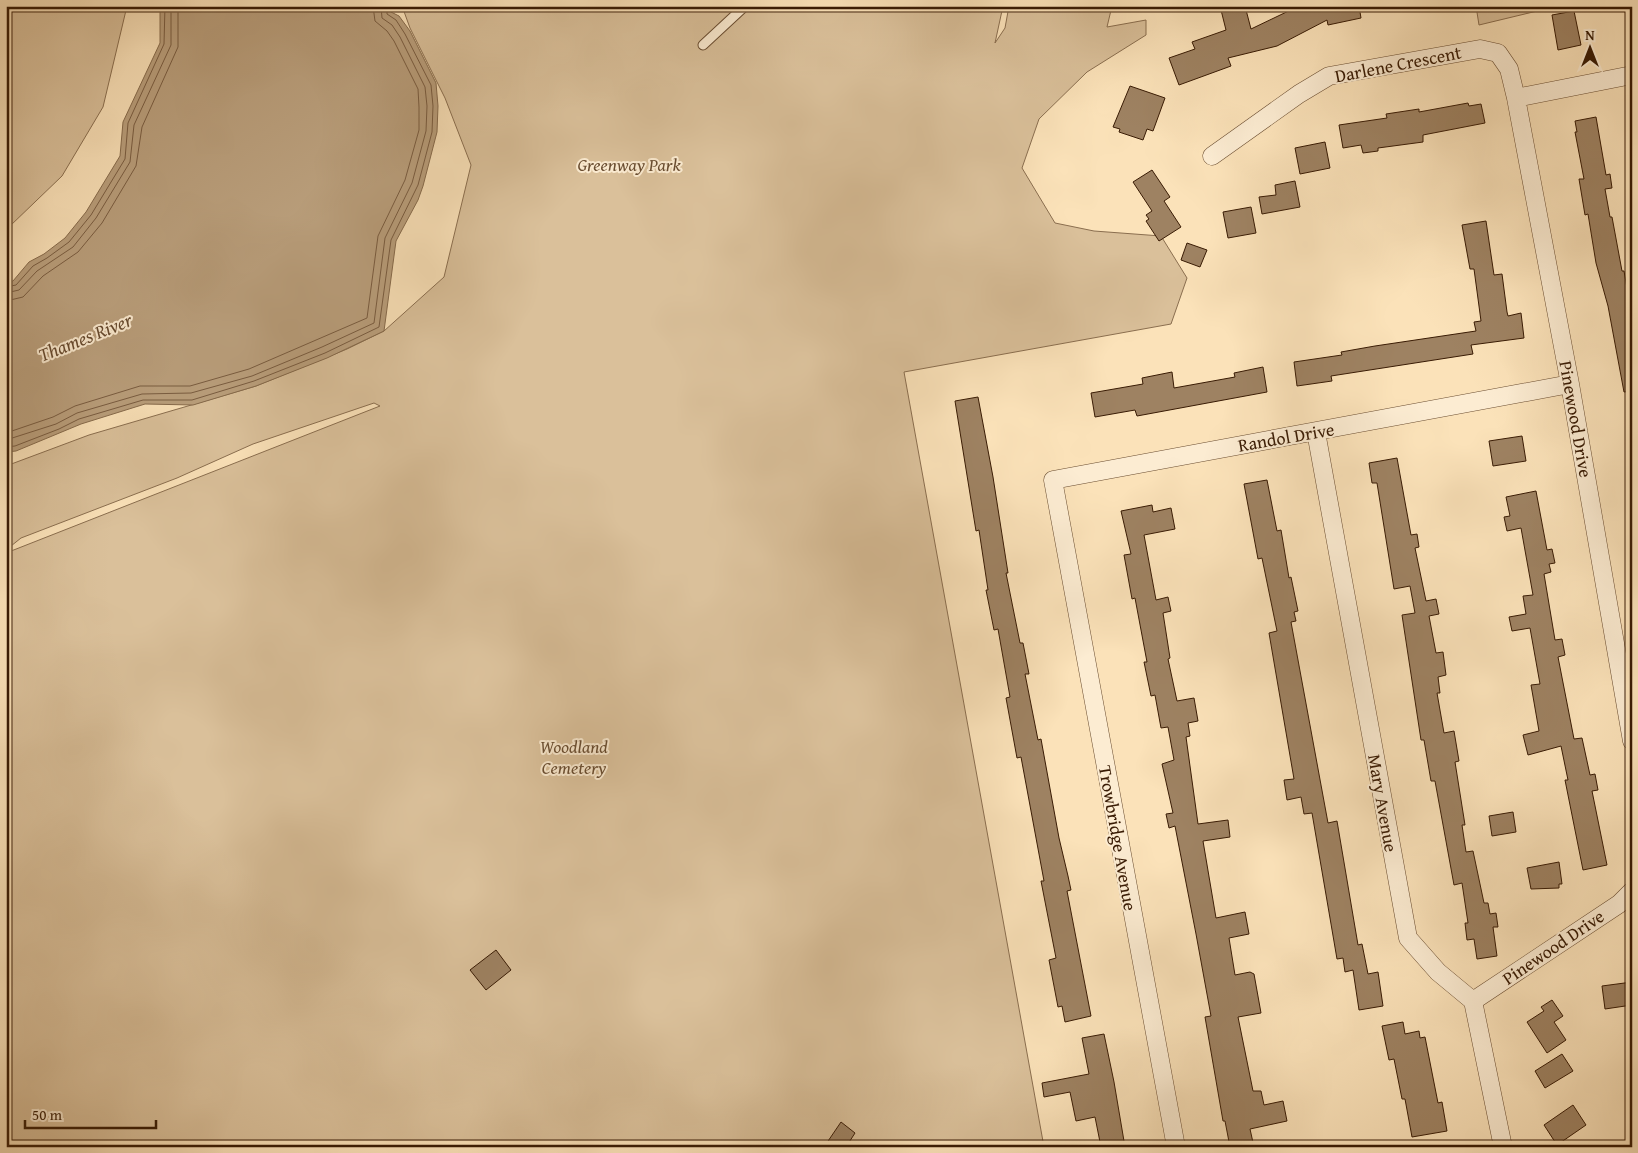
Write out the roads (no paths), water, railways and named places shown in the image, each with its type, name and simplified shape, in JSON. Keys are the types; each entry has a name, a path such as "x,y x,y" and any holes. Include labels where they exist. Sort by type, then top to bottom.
{"street":[{"name":"Darlene Crescent","path":"1212,156 1299,94 1329,76 1480,49 1498,53 1509,68 1516,98"},
{"path":"1516,98 1632,75"},
{"name":"Pinewood Drive","path":"1516,98 1570,384 1632,741"},
{"name":"Randol Drive","path":"1061,530 1053,480 1570,384"},
{"name":"Mary Avenue","path":"1316,432 1408,938 1438,972 1472,1001"},
{"name":"Trowbridge Avenue","path":"1061,530 1176,1147"},
{"name":"Pinewood Drive","path":"1472,1001 1619,904 1632,891"},
{"path":"1472,1001 1503,1147"}],"lane":[{"path":"703,45 745,6"}],"water":[{"name":"Thames River","path":"160,6 392,6 391,12 399,16 410,31 436,83 438,106 437,132 418,200 396,241 384,331 327,358 256,386 193,405 145,404 81,424 16,451 6,452 6,283 13,281 29,262 44,254 65,238 86,212 120,156 123,122 160,43"}],"park label":[{"name":"Greenway Park","path":"629,164"},
{"name":"Woodland Cemetery","path":"574,756"}]}
